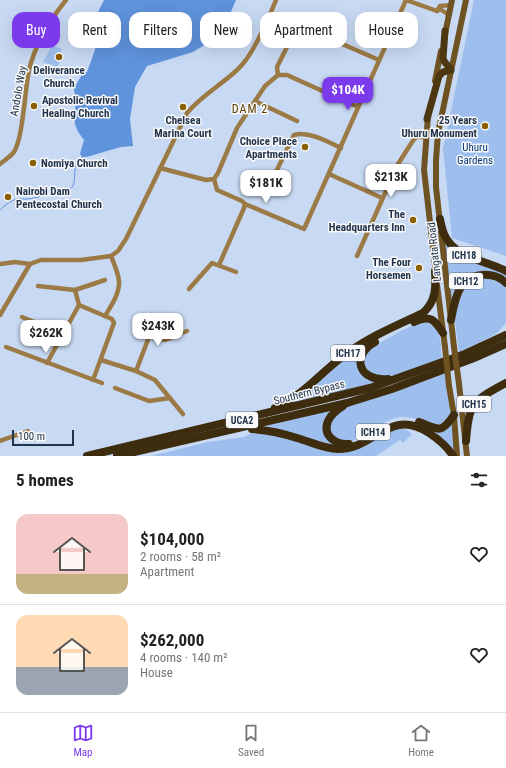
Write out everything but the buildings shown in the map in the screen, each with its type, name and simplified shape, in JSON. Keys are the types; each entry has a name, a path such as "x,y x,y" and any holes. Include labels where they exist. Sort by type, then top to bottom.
{"highway":[{"name":"ICH18","path":"440,219 444,234 457,250 473,259 496,266 506,272"},
{"name":"ICH17","path":"238,420 286,403 349,352 423,313 434,297 436,290 435,272"},
{"path":"494,276 506,272"},
{"name":"ICH12","path":"451,320 456,297 461,286 468,279 481,275 494,276 506,283"},
{"path":"396,378 374,379 365,373 361,363 362,357 365,350 370,345 423,318 429,318 434,321 444,333"},
{"path":"490,343 506,330"},
{"name":"Southern Bypass","path":"87,456 346,395 465,354 506,335"},
{"name":"Southern Bypass","path":"118,456 347,403 392,389 474,358 506,344"},
{"name":"ICH15","path":"466,441 468,416 472,408 481,397 506,383"},
{"name":"ICH14","path":"347,403 331,416 327,425 329,437 337,443 343,444 355,442 388,422 395,420 409,419 437,429 444,428 454,415"},
{"path":"243,428 276,432 320,446 339,449 350,448 360,444 391,427 400,424 408,424 425,430 434,436 453,456"}],"main road":[{"name":"Langata Road","path":"466,0 438,133 436,187 467,456"},
{"name":"Langata Road","path":"451,3 427,119 424,170 435,272 454,415 457,456"},
{"path":"427,119 439,76 444,72 451,70 444,62 443,58 445,31"}],"street":[{"name":"Andolo Way","path":"0,164 15,150 19,135 30,69 38,47 53,16 66,0"},
{"path":"271,12 276,0"},
{"path":"358,107 287,75 278,75 265,86 237,128 214,179 217,190 242,201 245,204 304,229 406,0 437,11 439,8 449,15"},
{"path":"437,11 440,6 451,3"},
{"path":"0,264 15,262 30,264 41,260 81,260 111,256 118,251 126,239 187,113 196,103 238,70 260,34"},
{"path":"347,46 380,60"},
{"path":"278,75 277,67 286,48"},
{"path":"255,101 297,121"},
{"path":"271,182 293,135 310,135 341,148"},
{"path":"357,256 398,164 412,141 417,137 426,137"},
{"path":"160,168 206,180 214,179"},
{"path":"329,174 382,198"},
{"path":"219,265 245,204"},
{"path":"105,316 111,306 118,286 118,280 111,256"},
{"path":"189,289 210,263 214,263 236,272"},
{"path":"0,315 30,264"},
{"path":"38,286 75,290 104,280"},
{"path":"47,363 79,305 75,290"},
{"path":"79,305 112,319 114,324 93,380"},
{"path":"22,317 63,334"},
{"path":"136,371 149,337 152,336 164,340 187,331"},
{"path":"6,347 102,383"},
{"path":"101,360 136,371 155,380 183,414"},
{"path":"115,388 144,400 153,401 170,398"},
{"path":"0,441 28,431"}],"green space":[{"name":"Uhuru Gardens","path":"474,0 506,0 506,256 452,238 443,149"},
{"path":"50,48 62,49 58,59 60,62 57,67 43,62"},
{"path":"443,238 506,274 506,280 472,275 451,308"},
{"path":"485,278 497,282 506,288 506,322 496,334 459,353 455,320 459,297 467,284 475,279"},
{"path":"424,321 430,324 438,332 442,359 401,374 377,376 373,375 369,371 365,366 364,360 365,356 370,351 393,335"},
{"path":"363,347 359,365 380,381 289,406 338,363"},
{"path":"445,372 451,413 448,419 437,426 415,418 401,417 394,418 357,440 350,442 344,442 330,434 329,426 337,413 348,406"},
{"path":"339,407 324,424 339,446 253,427"},
{"path":"452,422 456,456 435,433 443,431"},
{"path":"399,428 407,430 412,434 403,443 400,440 376,456 151,456 208,442 244,437 252,433 273,435 344,452 366,444"}],"shaded area":[{"path":"104,0 236,0 231,12 200,12 200,48 193,52 147,66 135,87 130,119 133,146 121,147 83,158 80,154 84,140 79,134 75,124 74,88 83,73 87,72 95,48 121,48 121,12 98,12"}],"waterway":[{"path":"0,210 11,201 31,199 42,196 52,189 65,190 71,188 74,182 75,167 83,156"}],"place":[{"name":"Deliverance Church","path":"59,57"},
{"name":"Apostolic Revival Healing Church","path":"34,106"},
{"name":"Chelsea Marina Court","path":"183,107"},
{"name":"25 Years Uhuru Monument","path":"485,126"},
{"name":"Choice Place Apartments","path":"305,147"},
{"name":"Nomiya Church","path":"33,163"},
{"name":"Nairobi Dam Pentecostal Church","path":"8,197"},
{"name":"The Headquarters Inn","path":"413,220"},
{"name":"The Four Horsemen","path":"419,268"}],"district":[{"name":"DAM 2","path":"250,109"}]}
